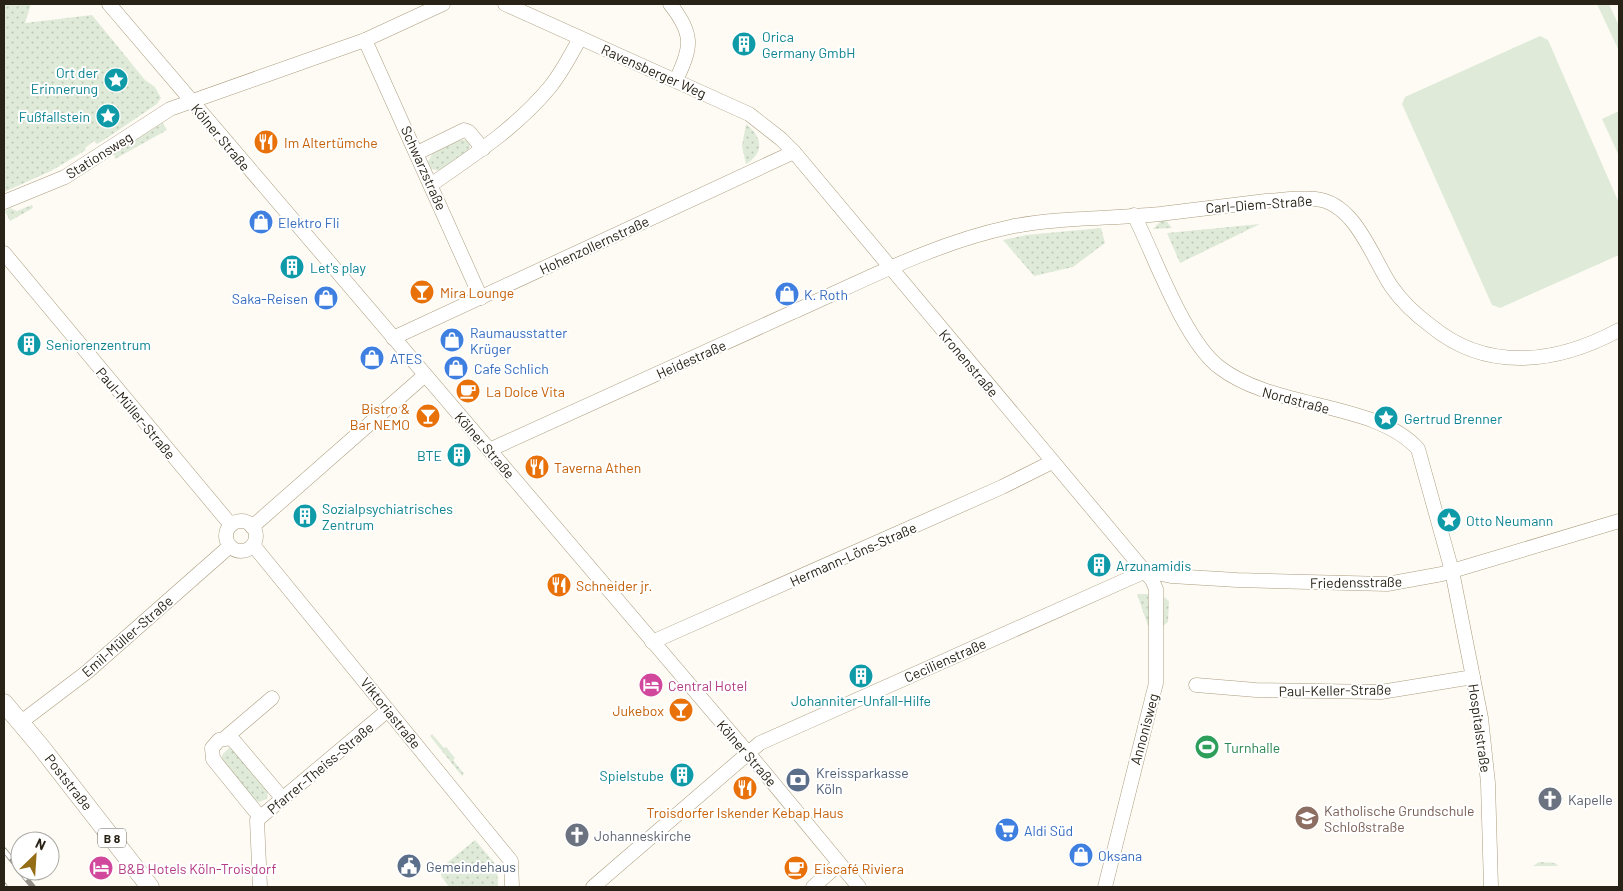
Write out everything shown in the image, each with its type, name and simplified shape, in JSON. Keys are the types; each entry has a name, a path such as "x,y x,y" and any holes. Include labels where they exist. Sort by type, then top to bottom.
{"main road":[{"name":"Poststraße","path":"4,703 21,722 150,887"}],"street":[{"name":"Kölner Straße","path":"109,4 859,887"},
{"path":"190,100 294,66 365,40 443,4"},
{"name":"Ravensberger Weg","path":"505,4 748,114 781,139 794,152"},
{"path":"670,4 686,27 690,41 676,80"},
{"path":"432,184 483,149 509,128 550,87 580,38"},
{"name":"Schwarzstraße","path":"365,40 432,184 481,298"},
{"name":"Stationsweg","path":"4,202 65,177 170,109 190,100"},
{"path":"417,153 464,130 469,132 483,149"},
{"name":"Kronenstraße","path":"794,152 1052,462 1146,571"},
{"name":"Hohenzollernstraße","path":"393,338 794,152"},
{"name":"Carl-Diem-Straße","path":"892,268 962,241 1008,227 1061,220 1286,200 1317,199 1330,203 1346,212 1398,296 1426,323 1462,347 1496,356 1539,357 1570,351 1619,330"},
{"name":"Nordstraße","path":"1134,215 1191,333 1206,354 1221,369 1257,389 1384,426 1406,437 1418,449 1452,571"},
{"name":"Paul-Müller-Straße","path":"4,253 231,526"},
{"name":"Heidestraße","path":"489,450 892,268"},
{"path":"252,527 425,375"},
{"name":"Hermann-Löns-Straße","path":"652,642 1002,488 1052,462"},
{"name":"Friedensstraße","path":"1146,571 1171,576 1213,579 1356,584 1420,580 1619,520"},
{"path":"242,521 252,527 255,534 253,545 239,551 230,546 226,536 231,526 242,521"},
{"name":"Viktoriastraße","path":"253,545 511,861 512,887"},
{"name":"Emil-Müller-Straße","path":"21,722 87,672 230,546"},
{"name":"Cecilienstraße","path":"593,887 733,768 746,753 760,743 1146,571"},
{"name":"Annonisweg","path":"1105,887 1156,684 1156,589 1146,571"},
{"name":"Hospitalstraße","path":"1452,571 1484,742 1490,887"},
{"name":"Paul-Keller-Straße","path":"1196,685 1256,690 1382,692 1473,677"},
{"path":"260,817 213,759 211,753 214,744 225,738 272,698"},
{"name":"Pfarrer-Theiss-Straße","path":"260,887 256,823 260,817 388,710"},
{"path":"225,738 234,741 283,799"},
{"path":"813,887 839,864"}],"green space":[{"path":"4,4 31,4 25,23 92,15 145,80 155,87 161,98 157,104 104,140 97,144 94,141 85,148 86,150 51,171 4,192"},
{"path":"1597,4 1609,4 1619,26 1619,51"},
{"path":"1540,36 1548,40 1619,203 1619,255 1500,308 1492,305 1402,104 1405,97"},
{"path":"1619,111 1619,156 1602,119"},
{"path":"163,123 167,130 115,159 114,153"},
{"path":"746,124 758,139 759,150 752,160 746,164 742,146"},
{"path":"460,140 467,140 471,144 467,153 441,171 431,169 428,162 432,154"},
{"path":"32,205 33,208 10,221 5,211 10,208 17,211"},
{"path":"1164,218 1172,228 1153,229"},
{"path":"1260,224 1180,263 1167,233"},
{"path":"1101,228 1105,243 1073,267 1034,276 1003,240 1026,235"},
{"path":"1137,594 1148,594 1150,625 1148,626"},
{"path":"1164,597 1169,601 1168,622 1163,626"},
{"path":"432,734 455,758 453,760 464,774 462,776 430,736"},
{"path":"229,748 234,750 268,791 267,799 259,802 255,800 222,761 222,755"},
{"path":"475,840 497,866 498,887 449,887 441,876 442,867"},
{"path":"1539,862 1555,863 1558,866 1533,866"}],"railway":[{"path":"4,850 10,858"},
{"path":"28,881 33,887"}],"place":[{"name":"Orica Germany GmbH","path":"744,44"},
{"name":"Ort der Erinnerung","path":"116,80"},
{"name":"Fußfallstein","path":"108,116"},
{"name":"Im Altertümche","path":"266,142"},
{"name":"Elektro Fli","path":"261,222"},
{"name":"Let's play","path":"292,267"},
{"name":"Mira Lounge","path":"422,292"},
{"name":"K. Roth","path":"787,294"},
{"name":"Saka-Reisen","path":"326,298"},
{"name":"Raumausstatter Krüger","path":"452,340"},
{"name":"Seniorenzentrum","path":"29,344"},
{"name":"ATES","path":"372,358"},
{"name":"Cafe Schlich","path":"456,368"},
{"name":"La Dolce Vita","path":"468,391"},
{"name":"Bistro & Bar NEMO","path":"428,416"},
{"name":"Gertrud Brenner","path":"1386,418"},
{"name":"BTE","path":"459,455"},
{"name":"Taverna Athen","path":"537,467"},
{"name":"Sozialpsychiatrisches Zentrum","path":"305,516"},
{"name":"Otto Neumann","path":"1449,520"},
{"name":"Arzunamidis","path":"1099,565"},
{"name":"Schneider jr.","path":"559,585"},
{"name":"Johanniter-Unfall-Hilfe","path":"861,676"},
{"name":"Central Hotel","path":"651,685"},
{"name":"Jukebox","path":"681,710"},
{"name":"Turnhalle","path":"1207,747"},
{"name":"Spielstube","path":"682,775"},
{"name":"Kreissparkasse Köln","path":"798,780"},
{"name":"Troisdorfer Iskender Kebap Haus","path":"745,788"},
{"name":"Kapelle","path":"1550,799"},
{"name":"Katholische Grundschule Schloßstraße","path":"1307,818"},
{"name":"Aldi Süd","path":"1007,830"},
{"name":"Johanneskirche","path":"577,835"},
{"name":"Oksana","path":"1081,855"},
{"name":"Gemeindehaus","path":"409,866"},
{"name":"B&B Hotels Köln-Troisdorf","path":"101,868"},
{"name":"Eiscafé Riviera","path":"796,868"}]}
